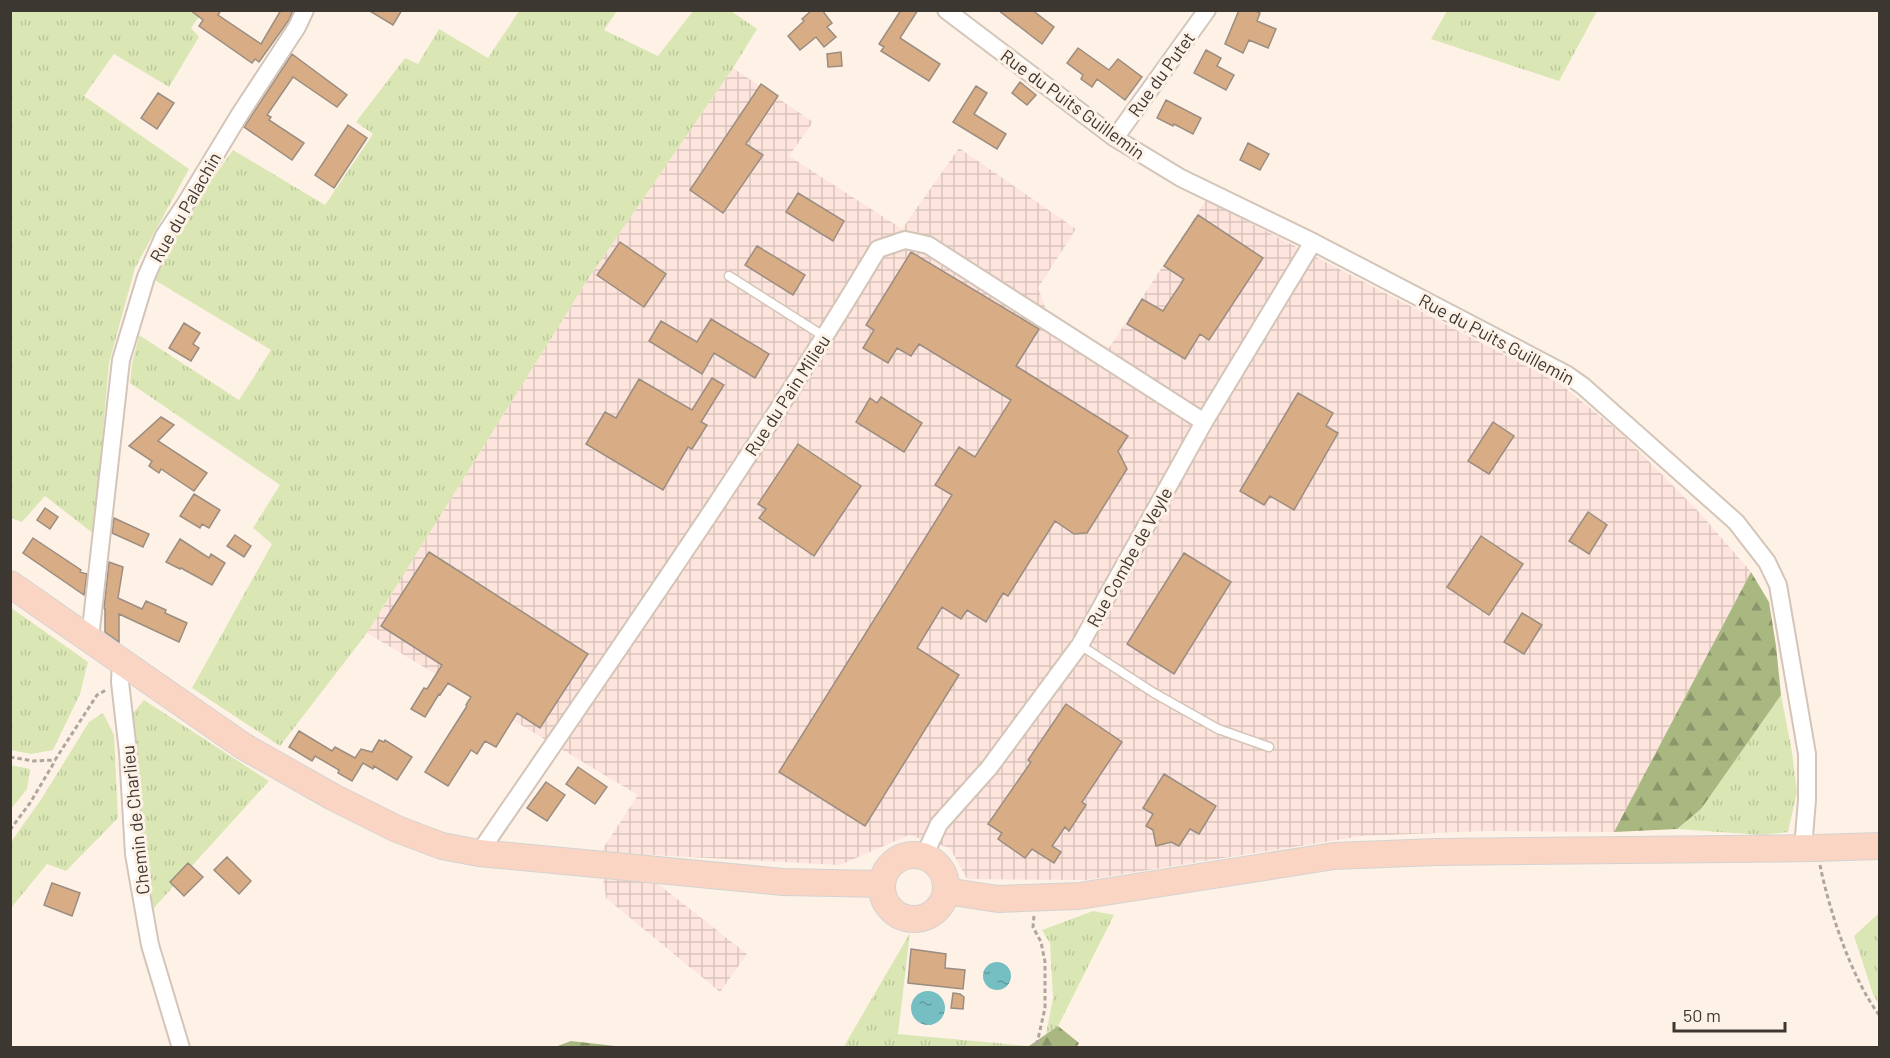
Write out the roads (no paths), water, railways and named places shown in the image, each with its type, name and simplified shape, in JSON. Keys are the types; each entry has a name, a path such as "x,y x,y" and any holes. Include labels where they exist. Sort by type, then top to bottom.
{"main road":[{"path":"10,584 90,638 120,671 243,746 333,797 397,829 442,846 479,853 783,882 882,884"},
{"path":"946,891 998,899 1079,896 1334,856 1436,852 1880,846"},
{"path":"924,856 933,861 941,870 946,891 943,901 927,916 916,919 895,914 887,906 882,895 885,872 892,863 902,857 924,856"}],"street":[{"name":"Rue du Palachin","path":"90,638 121,360 146,277 164,236 297,27 304,10"},
{"name":"Rue du Puits Guillemin","path":"946,10 1115,138 1181,178 1313,242 1566,374 1583,386 1736,522 1767,562 1778,585 1808,754 1807,800 1810,848"},
{"name":"Rue du Putet","path":"1115,138 1208,10"},
{"name":"Rue du Pain Milieu","path":"479,853 675,567 825,338 878,249 905,240 928,245 1204,422"},
{"name":"Rue Combe de Veyle","path":"924,856 939,824 989,768 1080,645 1204,422 1313,242"},
{"name":"Chemin de Charlieu","path":"120,671 134,854 150,945 181,1047"}],"lane":[{"path":"729,276 825,338"},
{"path":"1080,645 1154,693 1218,729 1269,747"}],"water":[{"path":"997,962 1007,966 1011,976 1007,986 997,990 987,986 983,976 987,966"},
{"path":"928,991 940,996 945,1008 940,1020 928,1025 916,1020 911,1008 916,996"}]}
